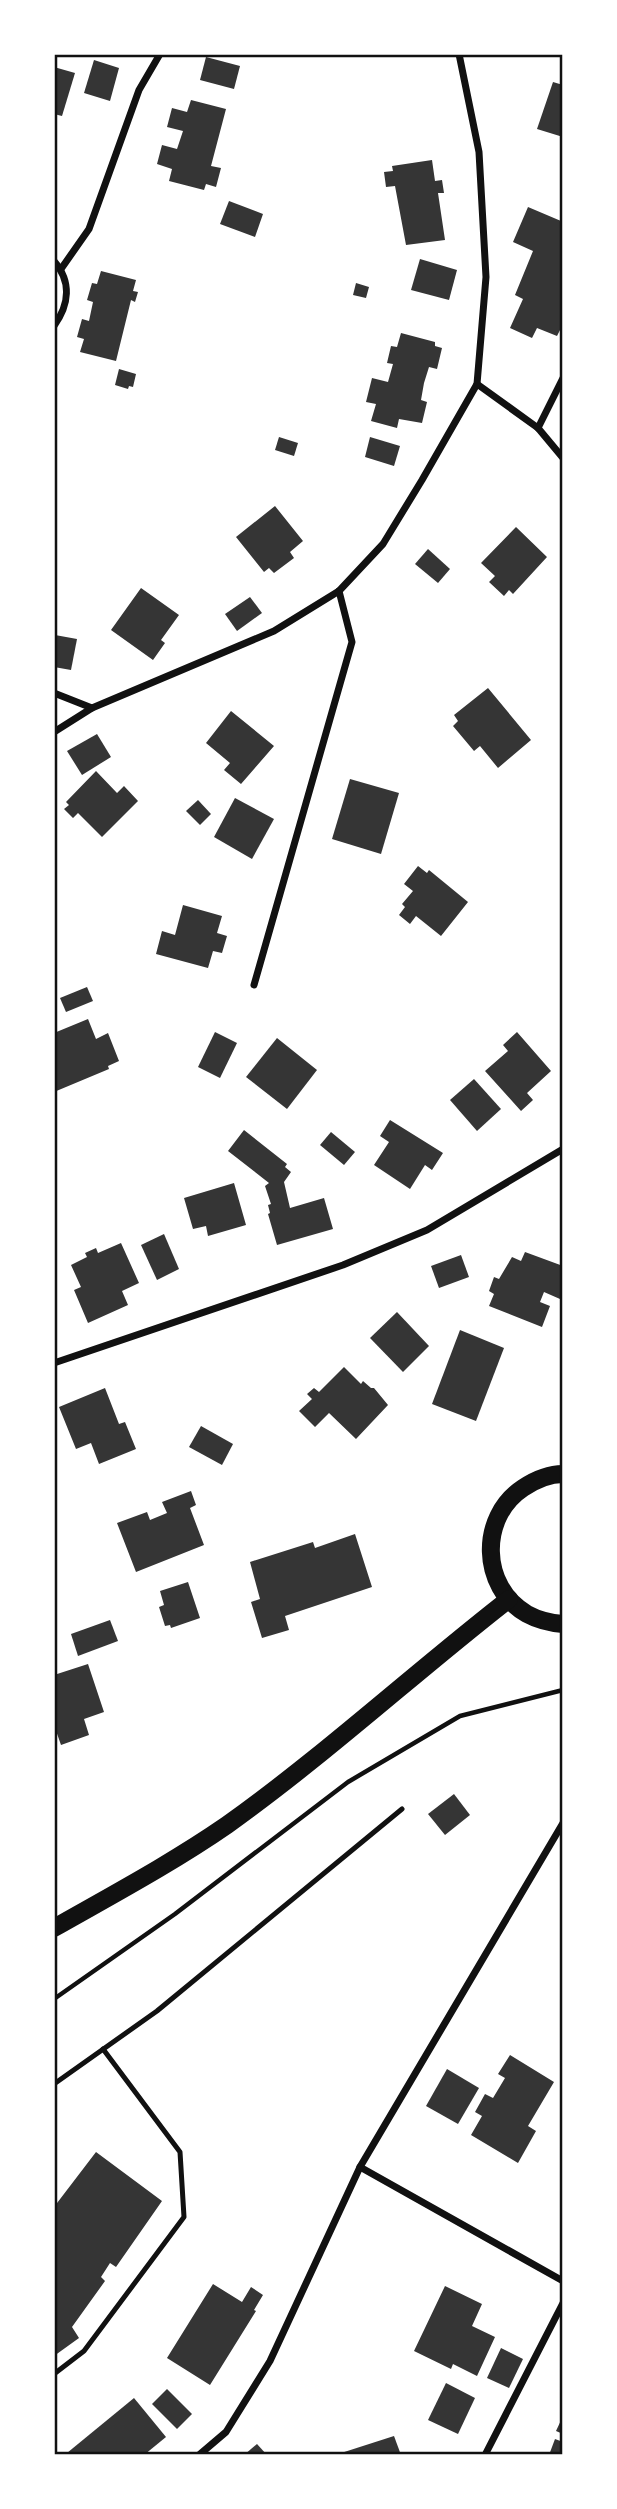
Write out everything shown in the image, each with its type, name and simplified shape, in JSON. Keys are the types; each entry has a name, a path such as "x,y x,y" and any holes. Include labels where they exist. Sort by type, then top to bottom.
{"main road":[{"path":"563,1474 533,1481 514,1494 499,1512 491,1534 490,1557 496,1579 509,1599 526,1614 546,1622 563,1624"},
{"path":"54,1928 225,1826 288,1779 509,1599"}],"street":[{"path":"61,269 89,229 139,90 160,54"},
{"path":"54,732 92,708 274,631 339,591 383,544 477,384 486,277 479,152 458,54"},
{"path":"54,261 61,269 67,284 63,313 54,326"},
{"path":"538,428 563,377"},
{"path":"477,384 538,428 563,458"},
{"path":"254,985 352,642 339,591"},
{"path":"54,693 92,708"},
{"path":"55,1359 343,1265 427,1230 563,1149"},
{"path":"198,2455 226,2432 270,2361 360,2167 563,1823"},
{"path":"360,2167 563,2281"},
{"path":"485,2455 563,2303"}],"lane":[{"path":"54,2084 157,2011 402,1809"},
{"path":"54,2374 84,2351 184,2217 180,2152 103,2049"}],"path":[{"path":"54,1999 175,1914 348,1782 460,1716 563,1690"}],"building":[{"path":"206,57 240,66 234,89 200,80"},
{"path":"94,60 119,68 110,101 84,93"},
{"path":"54,67 75,73 62,116 54,114"},
{"path":"553,82 563,85 563,137 537,129"},
{"path":"191,100 226,109 211,166 221,168 216,187 206,184 204,190 169,181 172,169 157,164 162,145 177,149 183,131 167,127 172,108 187,112"},
{"path":"432,160 435,181 442,180 444,193 438,193 445,240 406,245 395,186 386,187 384,172 393,171 392,166"},
{"path":"229,201 263,214 255,237 220,224"},
{"path":"528,207 561,221 563,216 563,324 557,336 537,328 532,338 510,328 523,299 515,295 533,251 513,242"},
{"path":"420,259 457,270 449,300 411,290"},
{"path":"101,271 136,280 133,291 138,292 135,302 131,300 116,361 80,352 84,339 77,337 82,319 89,321 93,302 87,300 92,283 97,284"},
{"path":"356,283 369,287 366,298 353,295"},
{"path":"401,333 435,342 435,346 442,348 437,369 429,367 424,383 421,400 427,402 422,423 399,419 397,428 371,421 376,404 366,402 372,378 388,382 393,364 387,363 391,346 397,347"},
{"path":"119,369 136,374 133,387 129,386 128,389 115,385"},
{"path":"279,437 298,443 294,456 275,450"},
{"path":"370,437 400,446 394,466 365,457"},
{"path":"275,506 303,541 290,552 294,558 274,573 269,568 264,572 236,537"},
{"path":"516,527 547,557 513,594 509,590 504,596 489,582 495,576 481,563"},
{"path":"428,549 450,569 438,583 415,564"},
{"path":"141,588 179,615 161,640 165,643 153,660 111,630"},
{"path":"250,597 262,613 237,631 225,614"},
{"path":"55,635 77,639 71,670 54,667"},
{"path":"488,688 531,740 498,768 480,746 474,751 453,726 458,721 454,715"},
{"path":"231,711 274,746 241,784 224,770 230,763 206,743"},
{"path":"97,734 111,757 82,775 67,751"},
{"path":"96,771 117,793 124,786 138,801 102,837 78,813 73,818 64,809 69,805 66,802"},
{"path":"350,779 399,793 381,854 332,839"},
{"path":"235,798 274,819 252,859 214,837"},
{"path":"198,800 211,814 200,825 186,811"},
{"path":"418,866 427,873 429,870 468,902 441,936 416,916 410,924 399,915 405,907 402,904 413,891 404,884"},
{"path":"183,905 222,916 217,933 227,936 222,953 213,951 208,968 156,954 162,931 175,935"},
{"path":"87,987 93,1001 66,1012 60,998"},
{"path":"88,1019 96,1039 108,1033 119,1061 108,1066 109,1069 54,1092 54,1033"},
{"path":"215,1032 237,1043 220,1078 198,1067"},
{"path":"517,1032 551,1071 527,1093 533,1100 521,1111 485,1071 508,1051 503,1045"},
{"path":"277,1038 317,1070 287,1109 246,1077"},
{"path":"474,1079 501,1109 477,1131 450,1100"},
{"path":"390,1120 443,1153 432,1170 425,1165 410,1189 374,1165 389,1142 380,1136"},
{"path":"244,1130 287,1164 285,1167 291,1172 284,1182 290,1208 324,1198 333,1229 277,1245 268,1214 268,1205 271,1204 265,1186 269,1183 228,1151"},
{"path":"331,1132 355,1152 344,1165 320,1145"},
{"path":"234,1183 246,1225 208,1236 206,1226 193,1229 184,1198"},
{"path":"164,1234 179,1269 157,1280 141,1245"},
{"path":"121,1243 139,1283 122,1291 128,1305 88,1323 74,1290 81,1287 71,1265 87,1257 85,1253 96,1248 98,1253"},
{"path":"525,1252 563,1266 563,1292 560,1299 544,1292 540,1302 550,1306 542,1327 489,1306 494,1294 489,1291 494,1277 499,1279 512,1257 521,1261"},
{"path":"461,1255 469,1277 439,1288 431,1266"},
{"path":"397,1312 429,1346 403,1372 370,1338"},
{"path":"460,1330 504,1348 476,1421 432,1404"},
{"path":"344,1367 361,1384 363,1381 374,1388 388,1405 356,1439 329,1413 315,1427 299,1411 312,1399 307,1394 314,1388 319,1392"},
{"path":"105,1388 119,1424 125,1422 136,1449 99,1464 91,1443 76,1449 59,1407"},
{"path":"201,1426 233,1444 222,1465 189,1447"},
{"path":"191,1491 196,1505 190,1508 204,1545 136,1572 117,1523 147,1512 150,1520 167,1513 162,1502"},
{"path":"355,1534 372,1587 285,1616 289,1630 262,1638 251,1602 260,1599 250,1562 313,1542 315,1548"},
{"path":"188,1582 200,1618 171,1628 170,1625 165,1626 159,1607 164,1605 160,1591"},
{"path":"110,1620 118,1641 78,1656 71,1634"},
{"path":"88,1664 104,1712 84,1719 89,1735 61,1745 54,1725 54,1675"},
{"path":"454,1794 470,1815 445,1835 428,1814"},
{"path":"510,2055 554,2082 528,2126 536,2131 518,2163 471,2135 482,2116 475,2112 485,2094 493,2098 505,2078 498,2074"},
{"path":"447,2069 479,2088 458,2124 426,2106"},
{"path":"96,2152 162,2201 116,2267 110,2263 101,2277 105,2281 72,2327 79,2338 54,2356 54,2207"},
{"path":"213,2284 242,2302 251,2287 263,2295 210,2385 167,2358"},
{"path":"445,2286 482,2304 472,2326 495,2337 477,2376 453,2364 451,2369 414,2351"},
{"path":"501,2348 523,2359 509,2388 487,2378"},
{"path":"446,2383 475,2398 458,2434 428,2420"},
{"path":"167,2389 192,2414 177,2429 152,2404"},
{"path":"134,2398 166,2437 144,2455 67,2453"},
{"path":"563,2416 563,2434 556,2431"},
{"path":"394,2436 401,2455 338,2455 338,2454"},
{"path":"555,2439 563,2442 563,2455 549,2455"},
{"path":"257,2444 267,2455 244,2455"}]}
